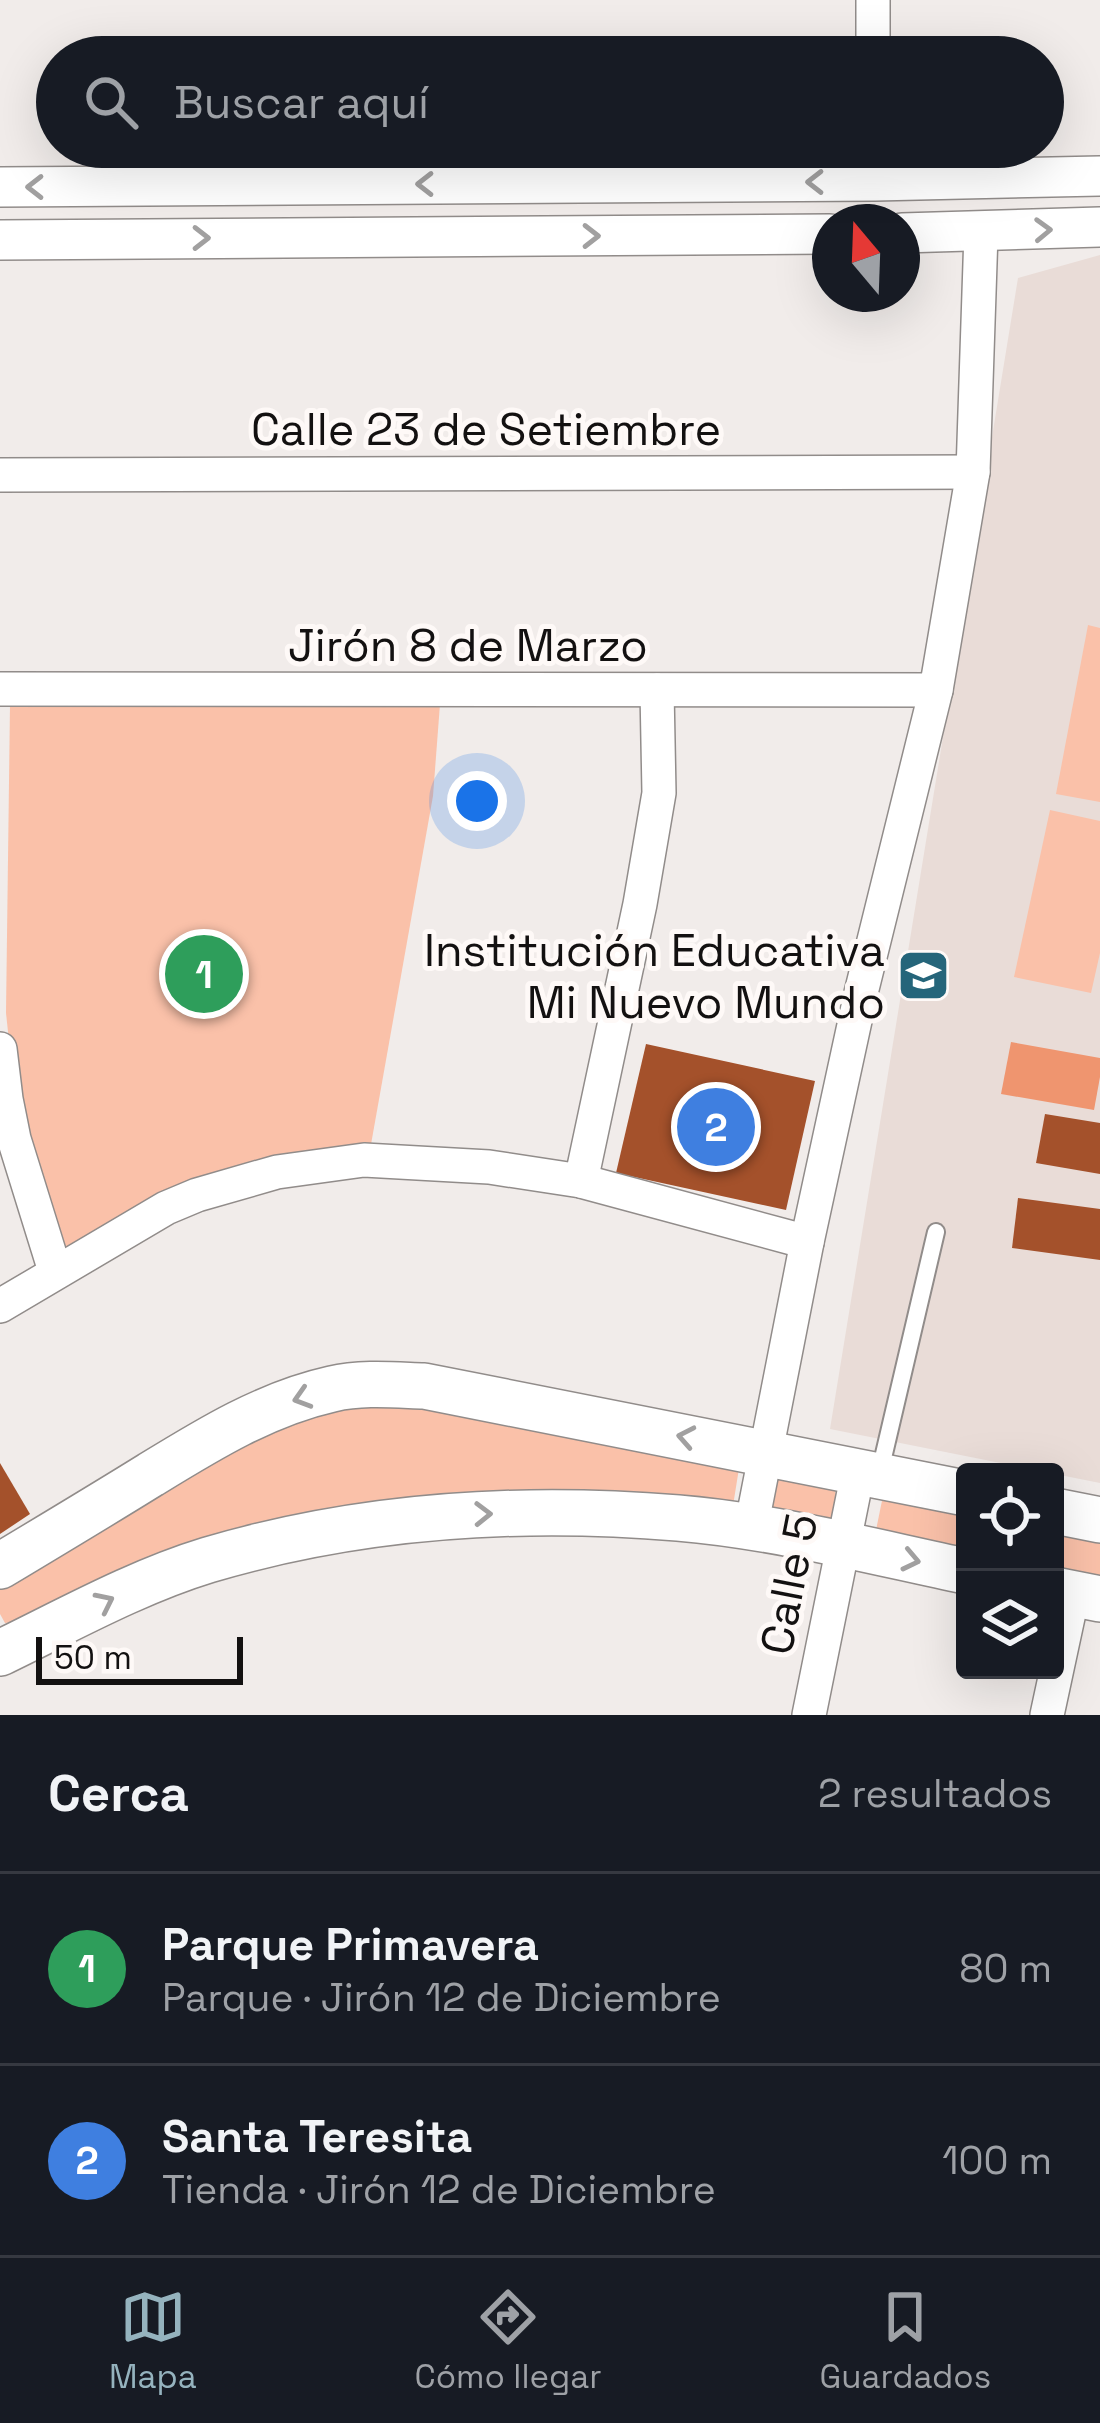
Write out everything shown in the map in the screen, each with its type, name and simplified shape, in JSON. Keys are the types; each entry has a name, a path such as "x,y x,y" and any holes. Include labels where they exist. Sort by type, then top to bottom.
{"main road":[{"path":"0,1566 250,1418 335,1388 381,1384 424,1386 956,1491"},
{"path":"1064,1513 1100,1520"},
{"path":"0,1653 127,1591 204,1561 372,1524 452,1515 681,1518 956,1569"}],"street":[{"path":"873,0 873,36"},
{"path":"0,187 722,168"},
{"path":"949,168 1100,176"},
{"path":"920,233 1100,227"},
{"path":"751,1528 861,992 936,690 973,472 981,233"},
{"path":"0,240 812,234"},
{"name":"Calle 23 de Setiembre","path":"0,475 973,472"},
{"name":"Jirón 8 de Marzo","path":"0,689 936,690"},
{"path":"581,1181 659,793 657,690"},
{"path":"0,1049 14,1139 55,1271"},
{"path":"0,1306 166,1208 197,1195 277,1172 364,1160 489,1167 581,1181 807,1242"},
{"name":"Calle 5","path":"809,1715 843,1545 868,1474"},
{"path":"1047,1715 1076,1594"}],"lane":[{"path":"868,1474 936,1232"}],"shaded area":[{"path":"1100,255 1100,1483 1064,1476 1064,1463 1000,1463 830,1429 1018,278"},
{"path":"1088,625 1100,628 1100,802 1056,794"},
{"path":"440,704 433,796 370,1150 59,1255 15,1097 6,1013 10,705"},
{"path":"1050,810 1100,821 1100,953 1091,993 1014,977"},
{"path":"1011,1042 1100,1058 1094,1110 1001,1094"},
{"path":"362,1395 740,1462 732,1512 576,1498 5,1623 0,1614 0,1577 251,1428"},
{"path":"780,1469 835,1480 836,1506 826,1532 769,1519 769,1494"},
{"path":"885,1486 956,1501 956,1557 874,1540"},
{"path":"1064,1524 1100,1531 1100,1587 1064,1579"}],"building":[{"path":"646,1044 815,1081 786,1210 616,1173"},
{"path":"1045,1114 1100,1123 1100,1174 1036,1163"},
{"path":"1018,1198 1100,1209 1100,1260 1012,1248"},
{"path":"0,1463 30,1514 0,1534"}],"place":[{"name":"Parque Primavera","path":"204,974"},
{"name":"Institución Educativa Mi Nuevo Mundo","path":"924,976"},
{"name":"Santa Teresita","path":"716,1127"}]}
